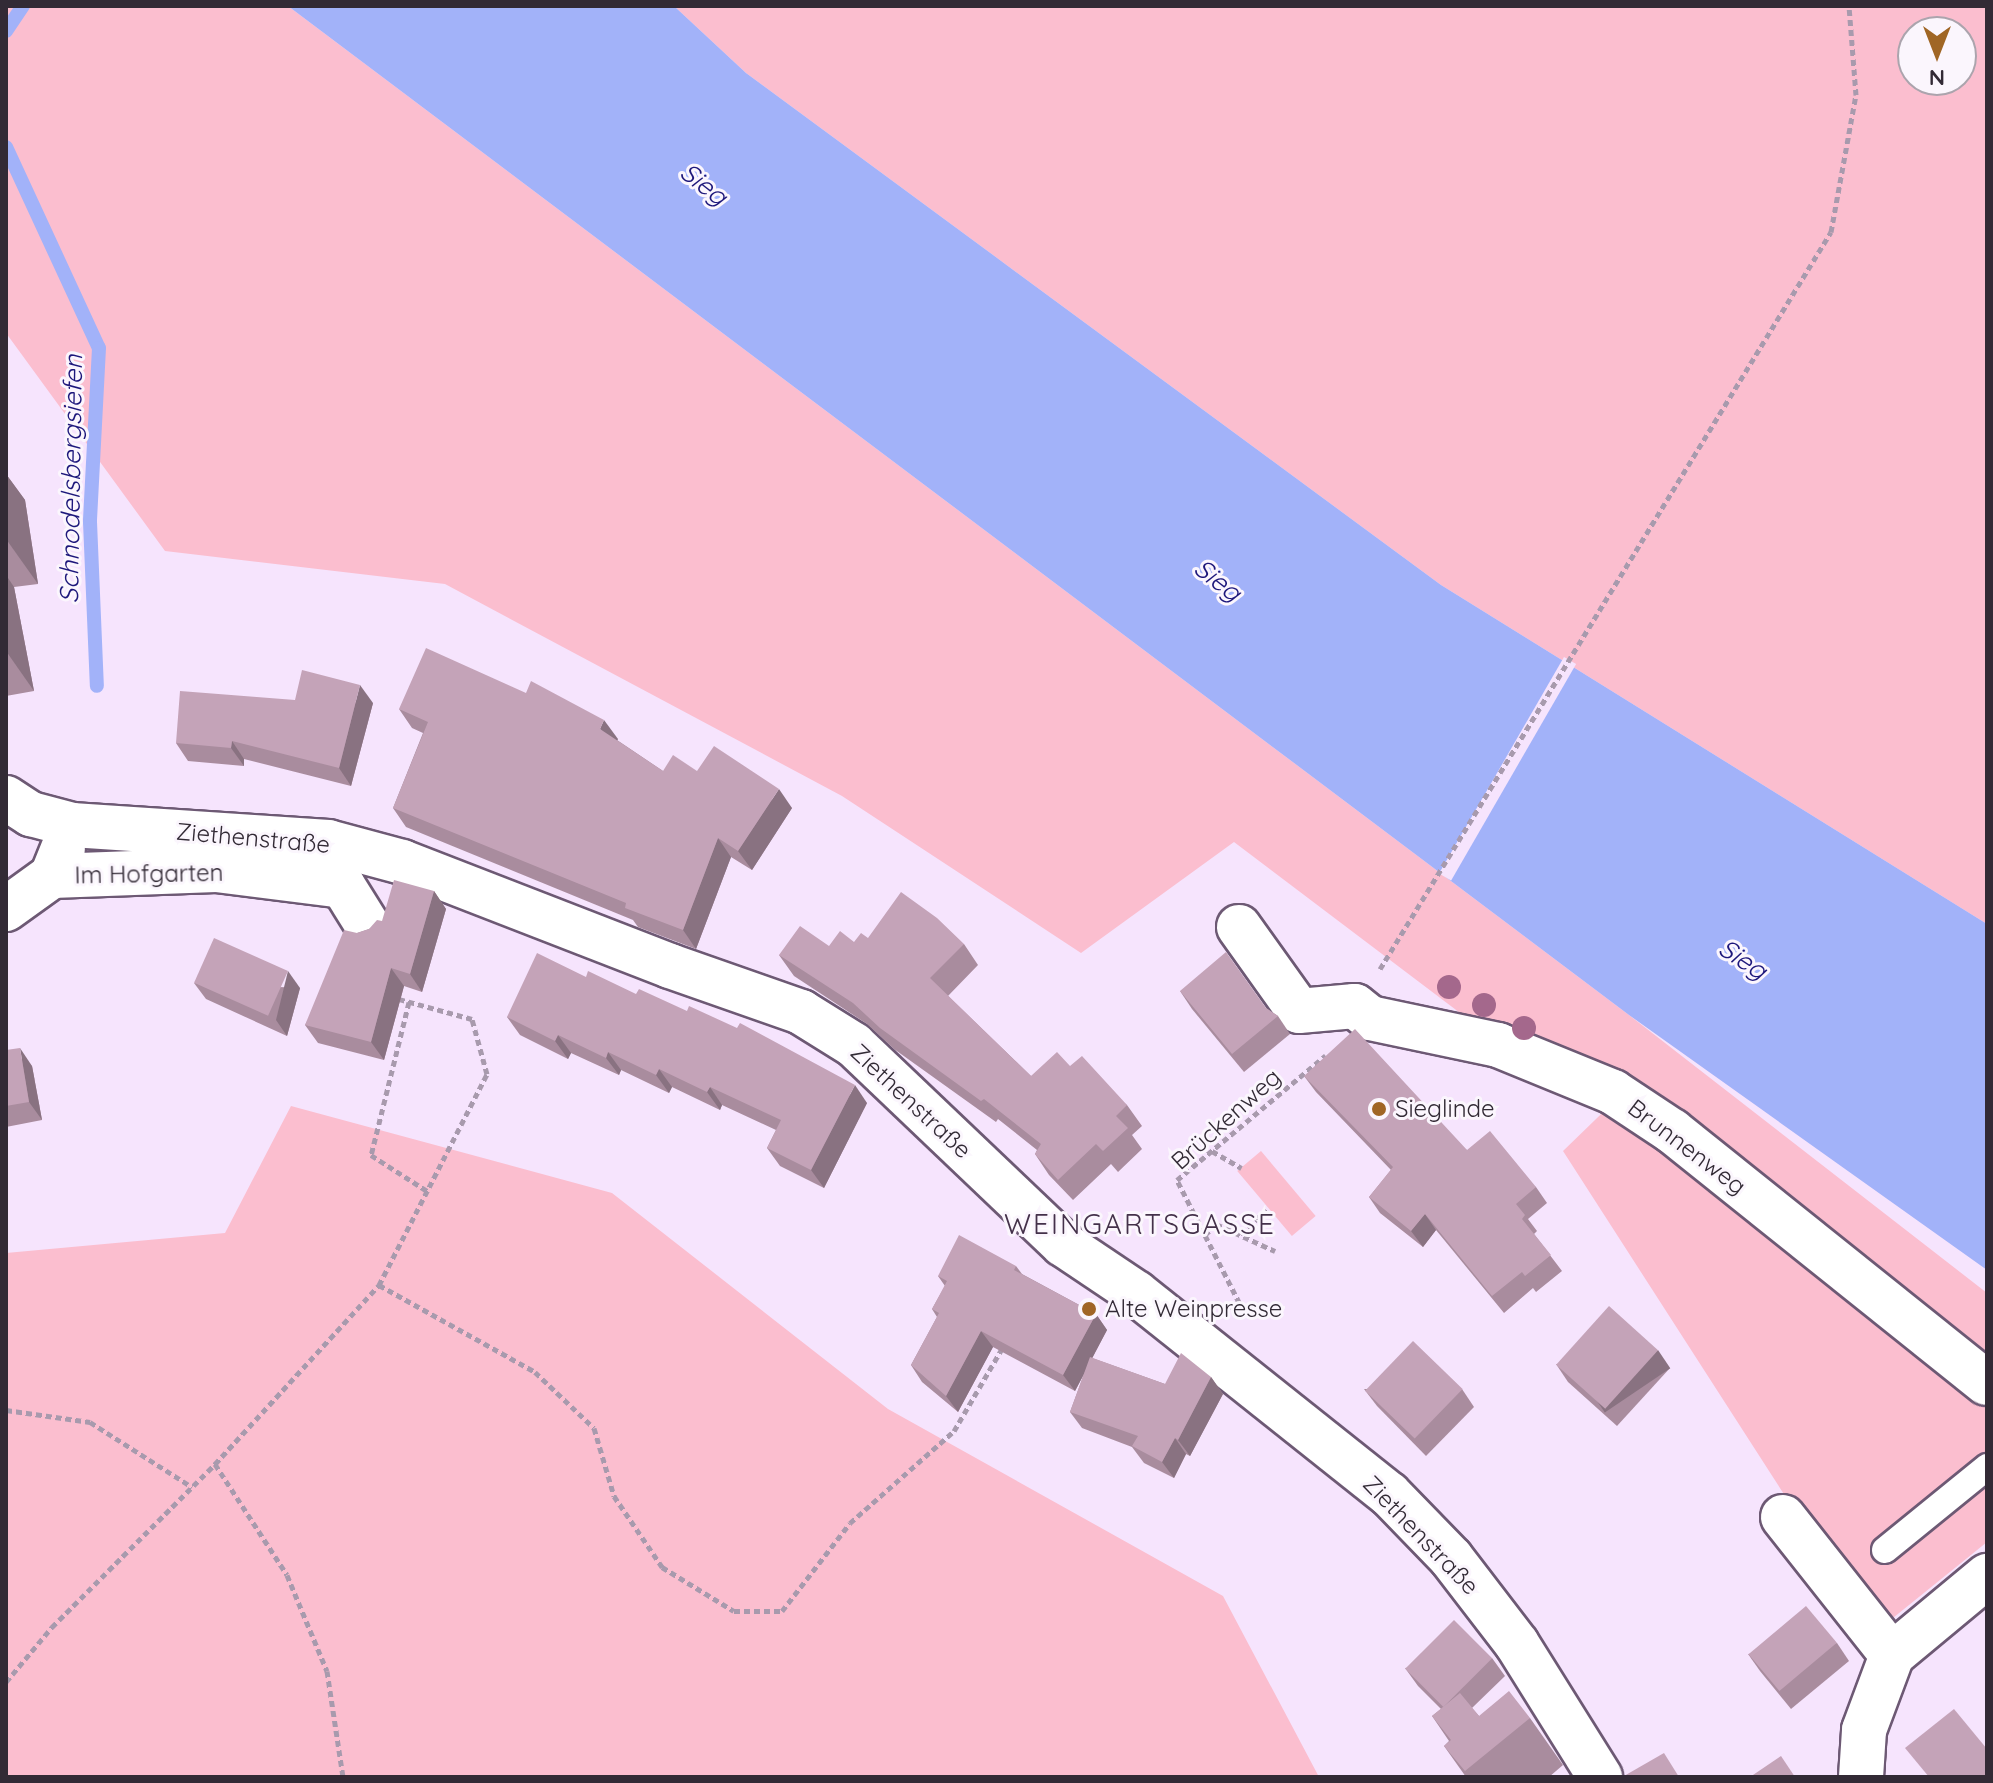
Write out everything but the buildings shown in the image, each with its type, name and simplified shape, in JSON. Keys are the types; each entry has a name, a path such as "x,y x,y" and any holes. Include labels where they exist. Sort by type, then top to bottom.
{"main road":[{"name":"Ziethenstraße","path":"6,798 31,814 72,825 328,842 445,878 670,966 801,1012 854,1045 1063,1244 1136,1293 1389,1494 1451,1558 1517,1644 1600,1777"},
{"name":"Im Hofgarten","path":"6,909 52,876 72,825"},
{"name":"Im Hofgarten","path":"52,876 216,870 343,886 368,926"},
{"name":"Brunnenweg","path":"1239,927 1299,1011 1355,1006 1370,1018 1498,1045 1613,1092 1672,1131 1987,1383"},
{"path":"1783,1517 1892,1655"},
{"path":"1861,1777 1864,1730 1892,1655 1987,1576"}],"lane":[{"path":"1885,1550 1987,1467"}],"path":[{"path":"1376,975 1795,296 1831,232 1856,95 1849,6"},
{"path":"6,1682 52,1627 215,1464 379,1285 487,1074 472,1019 380,994"},
{"path":"409,1002 371,1155 427,1191"},
{"name":"Brückenweg","path":"1218,1302 1244,1312 1177,1180 1370,1018"},
{"path":"1212,1151 1241,1168"},
{"path":"1239,1235 1269,1208"},
{"path":"1205,1235 1216,1224 1275,1251"},
{"path":"379,1285 535,1372 594,1428 614,1496 662,1567 734,1611 782,1611 850,1523 954,1431 1009,1337"},
{"path":"6,1410 90,1422 192,1487"},
{"path":"215,1464 287,1575 327,1671 343,1777"}],"shaded area":[{"path":"6,6 288,6 1629,1015 1987,1293 1987,1542 1883,1626 1825,1558 1563,1151 1628,1088 1472,1022 1234,842 1081,953 842,796 445,584 165,551 6,333"},
{"path":"674,6 1987,6 1987,924 1441,585 746,73"},
{"path":"291,1106 612,1193 888,1409 1223,1596 1319,1777 6,1777 6,1253 225,1233"},
{"path":"1261,1151 1316,1216 1292,1236 1237,1171"}],"water":[{"name":"Sieg","path":"288,6 674,6 746,73 1441,585 1987,924 1987,1270 1629,1015"}],"pier":[{"path":"1564,657 1576,664 1451,881 1439,874"}],"waterway":[{"name":"Schnodelsbergsiefen","path":"6,31 23,6"},
{"name":"Schnodelsbergsiefen","path":"6,147 99,348 90,522 97,686"}],"place":[{"name":"Sieglinde","path":"1379,1109"},
{"name":"Alte Weinpresse","path":"1089,1309"}],"district":[{"name":"WEINGARTSGASSE","path":"1140,1224"}]}
